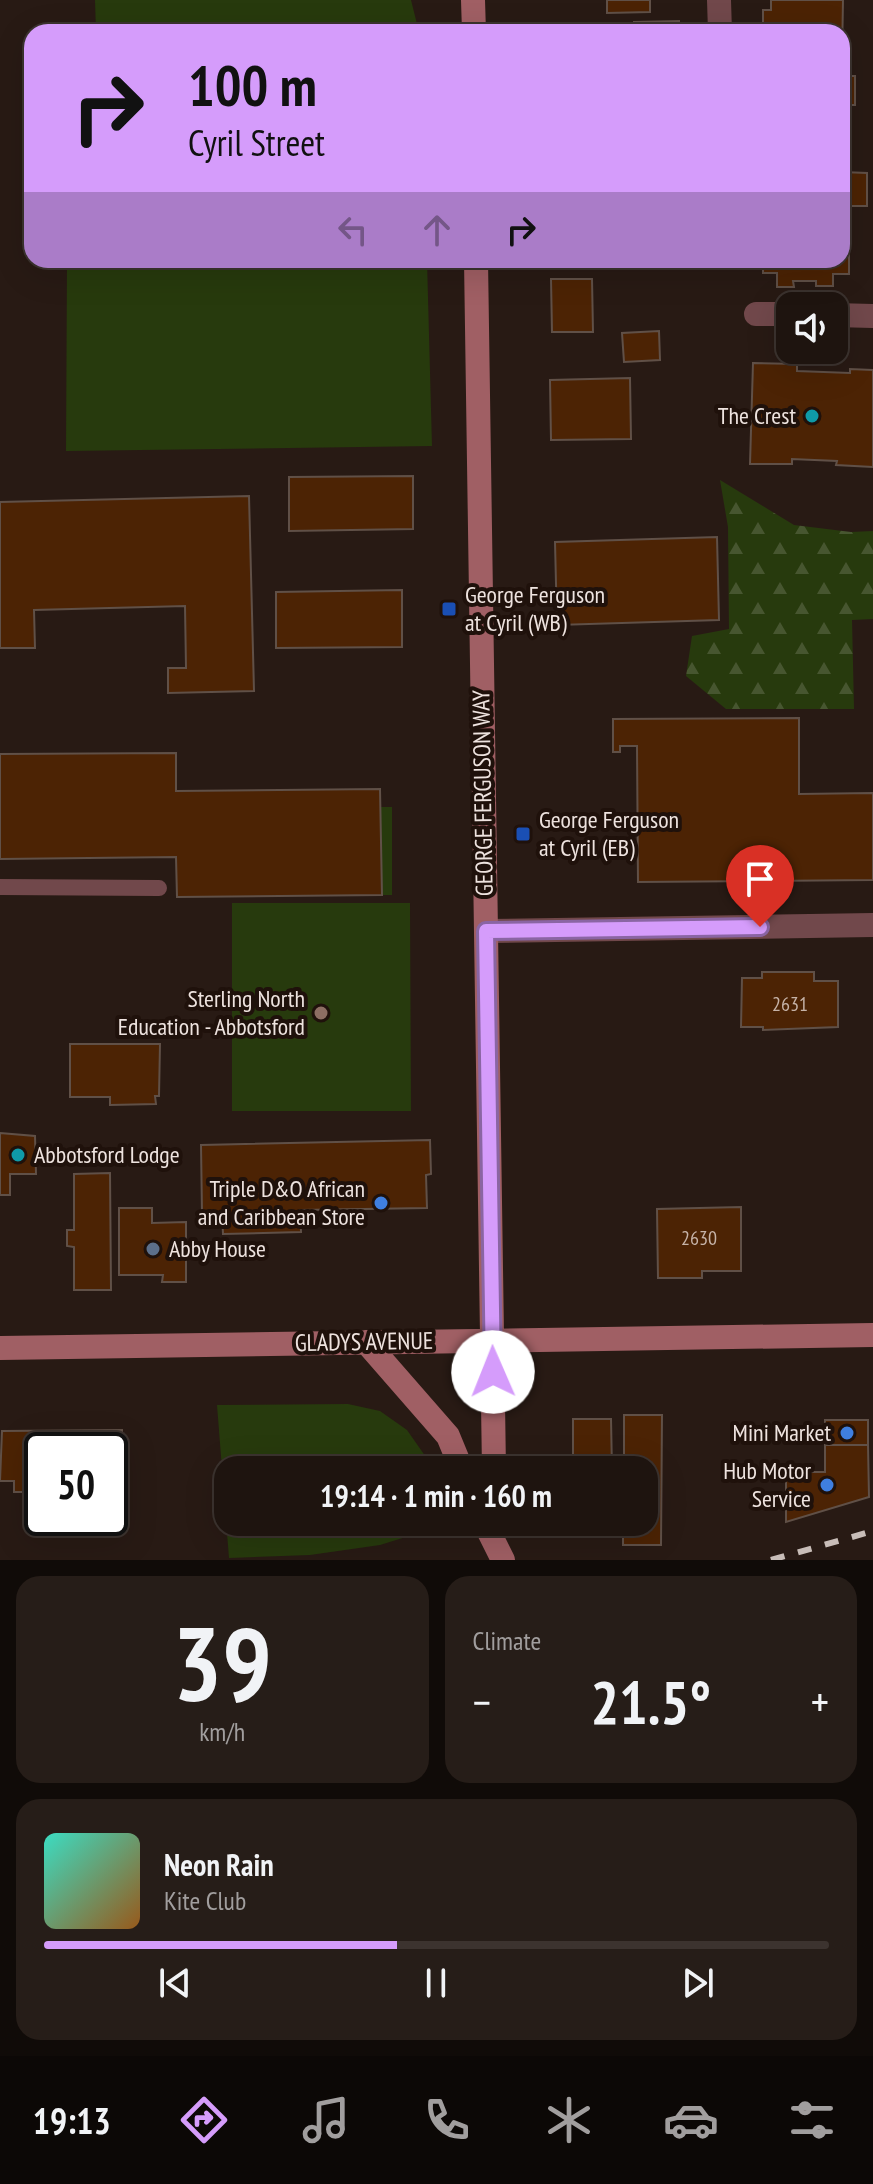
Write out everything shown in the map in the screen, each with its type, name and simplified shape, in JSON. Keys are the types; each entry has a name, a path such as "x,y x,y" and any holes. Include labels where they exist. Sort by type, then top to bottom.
{"main road":[{"path":"473,0 474,24"},
{"name":"GEORGE FERGUSON WAY","path":"476,268 494,1456"},
{"name":"GLADYS AVENUE","path":"0,1348 873,1335"},
{"path":"366,1342 448,1436 456,1456"},
{"path":"489,1536 495,1556"},
{"path":"494,1536 495,1556"}],"street":[{"path":"719,0 720,24"},
{"path":"756,314 776,314"},
{"path":"848,315 873,316"},
{"path":"486,931 873,925"}],"lane":[{"path":"0,887 159,888"}],"green space":[{"path":"95,0 411,0 417,24 96,24"},
{"path":"67,268 427,268 432,446 66,451"},
{"path":"720,480 794,525 851,532 873,531 873,619 852,620 854,709 726,709 686,676 692,636 729,629 728,527"},
{"path":"347,807 392,807 392,895 346,895"},
{"path":"232,903 410,903 411,1111 232,1111"},
{"path":"348,1404 380,1411 407,1430 425,1456 221,1456 217,1405"},
{"path":"227,1536 409,1536 380,1545 310,1555 229,1558"}],"building":[{"path":"607,0 650,0 650,12 607,13"},
{"path":"771,0 843,0 843,24 763,24 763,10 771,10"},
{"path":"679,21 679,24 634,24"},
{"path":"850,76 855,76 855,105 850,105"},
{"path":"850,172 867,173 867,206 850,206"},
{"path":"763,268 849,268 849,274 833,274 833,286 816,286 816,281 793,281 794,287 777,287 777,273 763,273"},
{"path":"551,279 592,279 593,332 552,332"},
{"path":"659,331 660,360 624,362 622,333"},
{"name":"The Crest","path":"753,363 797,364 797,371 850,373 850,369 873,370 873,467 836,465 837,461 792,459 792,464 750,464"},
{"path":"630,378 631,439 551,440 550,380"},
{"path":"413,476 413,529 289,531 289,477"},
{"path":"249,496 254,691 168,693 168,668 186,668 185,606 34,610 35,648 0,648 0,502"},
{"path":"717,537 719,620 557,625 555,542"},
{"path":"402,590 402,647 276,648 276,592"},
{"path":"799,718 799,794 873,793 873,880 638,882 637,746 620,746 620,752 613,752 613,719"},
{"path":"176,753 176,791 380,789 382,895 177,897 176,857 0,859 0,754"},
{"path":"762,972 814,972 814,981 838,981 838,1027 763,1030 763,1027 741,1027 742,978 762,978"},
{"path":"70,1044 160,1044 159,1096 155,1096 156,1104 110,1105 110,1097 70,1097"},
{"name":"Abbotsford Lodge","path":"0,1133 35,1136 36,1174 10,1174 10,1195 0,1195"},
{"path":"430,1140 431,1174 426,1175 427,1208 300,1210 301,1232 223,1234 222,1212 202,1213 201,1145"},
{"path":"110,1173 111,1290 74,1290 74,1247 67,1246 67,1230 74,1230 74,1174"},
{"path":"741,1207 741,1271 702,1271 702,1278 658,1278 657,1209"},
{"name":"Abby House","path":"119,1208 152,1208 152,1223 186,1222 186,1282 162,1282 163,1275 119,1275"},
{"path":"624,1415 662,1415 661,1545 623,1545 623,1536 658,1536 658,1456 624,1456"},
{"path":"573,1419 611,1419 612,1456 573,1456"},
{"name":"Mini Market","path":"825,1420 868,1420 868,1445 825,1445"},
{"path":"2,1431 122,1432 24,1432 24,1492 14,1492 14,1481 0,1481"},
{"name":"Hub Motor Service","path":"825,1445 868,1445 869,1497 786,1522 786,1472 825,1472"}],"railway":[{"path":"771,1560 873,1531"}],"place":[{"name":"The Crest","path":"812,416"},
{"name":"George Ferguson at Cyril (WB)","path":"449,609"},
{"name":"George Ferguson at Cyril (EB)","path":"523,834"},
{"name":"Sterling North Education - Abbotsford","path":"321,1013"},
{"name":"Abbotsford Lodge","path":"18,1155"},
{"name":"Triple D&O African and Caribbean Store","path":"381,1203"},
{"name":"Abby House","path":"153,1249"},
{"name":"Mini Market","path":"847,1433"},
{"name":"Hub Motor Service","path":"827,1485"}],"route":[{"path":"493,1372 486,931 760,927"}]}
